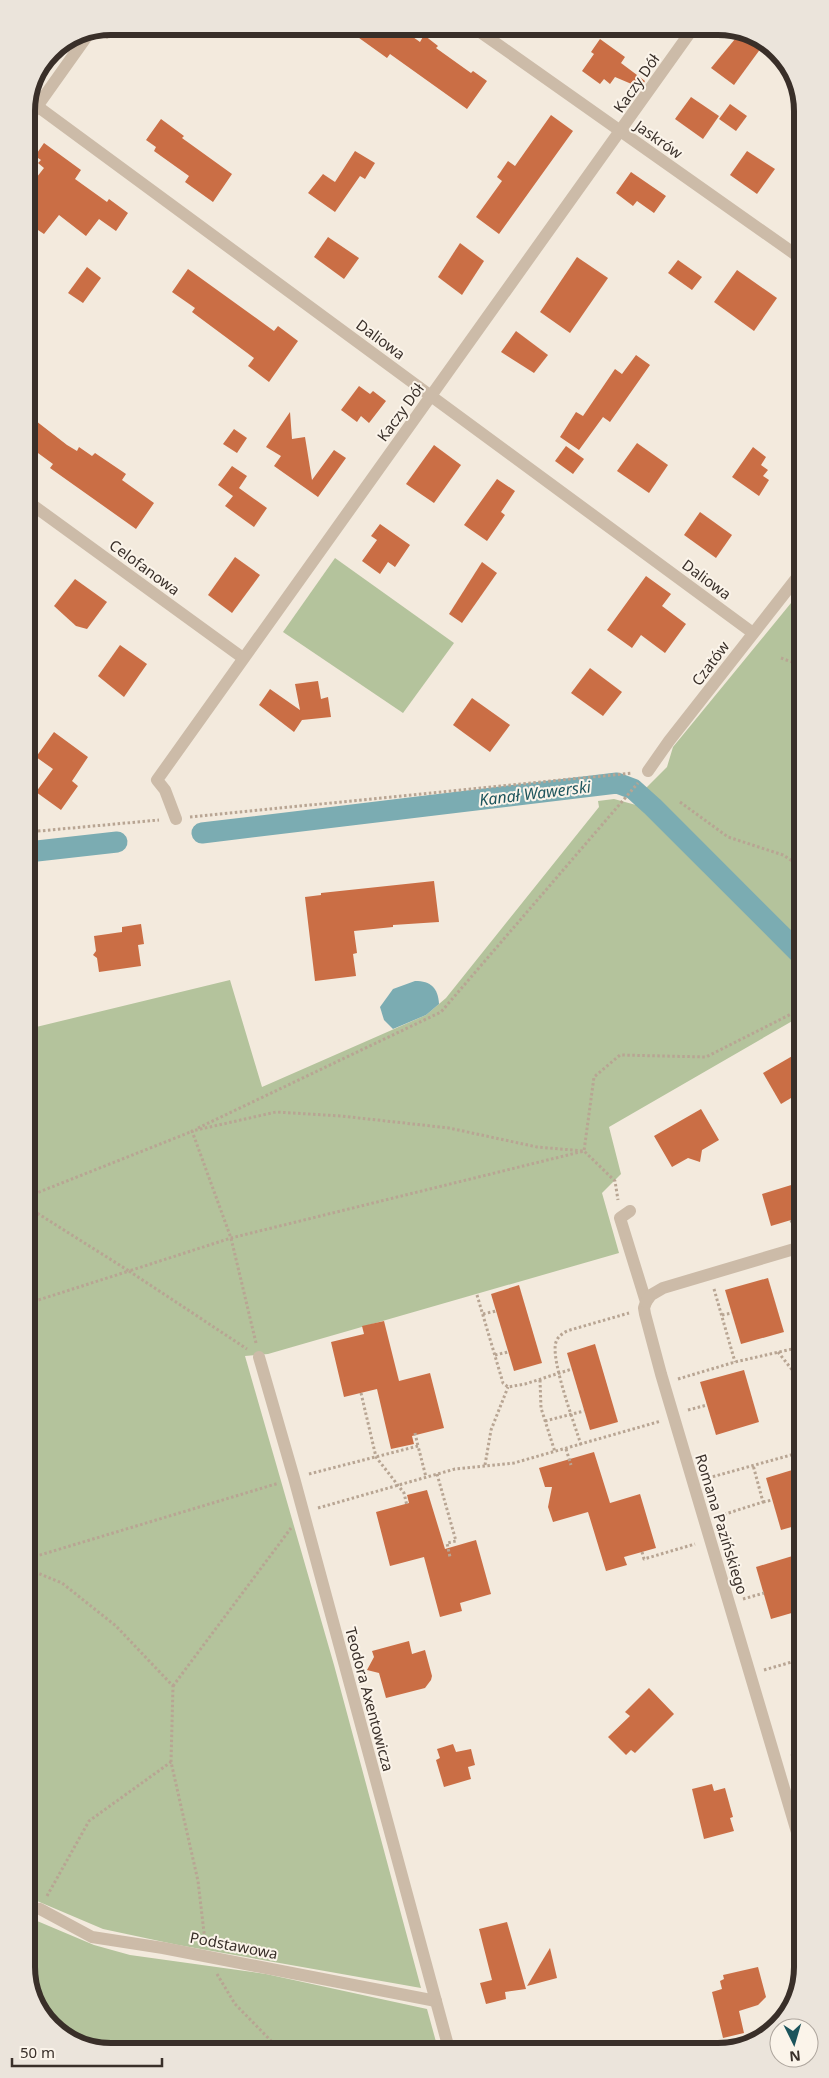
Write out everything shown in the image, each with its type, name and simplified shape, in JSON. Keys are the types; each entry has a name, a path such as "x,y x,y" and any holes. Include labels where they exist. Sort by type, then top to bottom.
{"street":[{"name":"Jaskrów","path":"484,35 794,253"},
{"name":"Kaczy Dół","path":"176,819 165,790 157,780 688,35"},
{"path":"35,110 84,40"},
{"name":"Daliowa","path":"38,106 753,633"},
{"name":"Celofanowa","path":"35,507 243,658"},
{"name":"Czatów","path":"648,771 669,741 794,582"},
{"name":"Romana Pazińskiego","path":"625,1214 663,1384 750,1673 794,1801"},
{"path":"645,1305 651,1295 663,1288 794,1249"},
{"name":"Teodora Axentowicza","path":"259,1357 294,1478 447,2043"},
{"name":"Podstawowa","path":"35,1909 92,1937 436,2001"}],"path":[{"path":"781,658 794,663"},
{"path":"35,831 648,771"},
{"path":"35,1194 192,1131 441,1012 648,771"},
{"path":"680,802 728,837 783,855 794,862"},
{"path":"584,1151 594,1078 620,1056 706,1057 794,1012"},
{"path":"192,1131 276,1112 341,1116 449,1128 537,1147 584,1151 614,1181 625,1214"},
{"path":"192,1131 231,1238 259,1357"},
{"path":"35,1301 231,1238 584,1151"},
{"path":"35,1212 259,1357"},
{"path":"710,1274 735,1362"},
{"path":"477,1295 503,1383 508,1387 540,1380 572,1369"},
{"path":"581,1445 559,1373 554,1353 555,1344 564,1332 645,1305"},
{"path":"483,1314 496,1311"},
{"path":"722,1315 732,1313"},
{"path":"663,1384 735,1362 794,1349"},
{"path":"495,1355 508,1352"},
{"path":"778,1352 794,1372"},
{"path":"540,1380 542,1408 555,1452"},
{"path":"485,1465 491,1430 508,1387"},
{"path":"361,1393 376,1457 404,1494 407,1506"},
{"path":"545,1421 584,1411"},
{"path":"273,2043 235,2004 207,1957 198,1882 171,1762 173,1686 302,1512 455,1469 514,1463 673,1418"},
{"path":"415,1433 426,1477"},
{"path":"35,1556 294,1478 418,1446"},
{"path":"566,1449 571,1465"},
{"path":"693,1482 794,1455"},
{"path":"753,1465 763,1502"},
{"path":"437,1474 456,1541 447,1543 450,1556"},
{"path":"704,1521 772,1500"},
{"path":"642,1552 644,1559 710,1540"},
{"path":"35,1572 62,1583 116,1626 173,1686"},
{"path":"750,1673 794,1661"},
{"path":"35,1909 89,1821 171,1762"}],"green space":[{"path":"335,558 454,643 403,713 283,632"},
{"path":"794,599 794,1020 609,1127 621,1174 602,1193 619,1253 268,1354 245,1356 334,1665 421,1988 178,1945 103,1929 35,1900 35,1027 230,980 262,1087 426,1015 446,998 599,807 598,801 614,799 636,805 643,791 667,767 673,747"},
{"path":"35,1920 94,1945 130,1955 266,1974 427,2009 436,2043 106,2043 91,2040 73,2033 57,2021 43,2001 36,1982"}],"water":[{"path":"415,981 425,982 433,986 439,1004 426,1015 393,1029 384,1020 380,1007 393,989"}],"building":[{"path":"355,35 410,35 420,42 424,35 438,46 436,48 471,73 473,71 487,81 467,109 390,54 387,58"},
{"path":"737,37 761,48 734,85 711,68"},
{"path":"600,39 625,57 621,63 645,81 641,88 615,77 610,84 604,79 600,84 582,71 594,54 591,52"},
{"path":"691,97 719,116 703,139 675,119"},
{"path":"730,104 747,116 736,131 719,119"},
{"path":"551,115 573,131 499,234 476,217 502,181 497,177 508,161 515,166"},
{"path":"161,119 184,136 182,138 232,174 213,202 185,182 189,176 154,151 156,147 146,140"},
{"path":"44,143 81,170 75,179 107,202 109,199 128,213 116,231 99,219 86,236 59,215 44,234 35,228 35,179 44,168 38,163 41,160 35,156"},
{"path":"355,151 375,163 365,179 360,176 335,212 308,193 323,174 335,182"},
{"path":"747,151 775,169 757,194 730,175"},
{"path":"631,172 666,196 654,213 637,201 633,206 616,193"},
{"path":"328,237 359,258 344,279 314,257"},
{"path":"460,243 484,261 462,295 438,277"},
{"path":"577,257 608,278 570,333 540,312"},
{"path":"678,260 702,277 692,290 668,273"},
{"path":"87,267 101,278 83,303 68,293"},
{"path":"188,269 274,331 278,326 298,341 269,382 248,366 254,358 192,312 195,308 172,292"},
{"path":"737,270 777,298 754,331 714,302"},
{"path":"516,331 548,355 534,373 501,352"},
{"path":"636,355 650,365 610,422 603,417 579,450 560,437 576,412 583,416 615,369 622,374"},
{"path":"359,386 370,394 373,391 386,401 369,423 361,416 357,422 341,410"},
{"path":"290,412 292,439 305,437 312,480 334,450 346,458 318,497 274,466 281,456 266,447"},
{"path":"35,420 77,451 79,447 92,456 95,453 126,474 122,480 154,503 136,529 50,468 53,464 35,451"},
{"path":"234,429 247,438 237,453 223,444"},
{"path":"637,443 668,465 649,493 617,471"},
{"path":"434,445 461,465 434,503 406,484"},
{"path":"566,446 584,459 573,474 555,461"},
{"path":"753,447 766,457 761,465 768,470 763,476 769,480 759,496 732,477"},
{"path":"232,466 247,476 239,488 267,508 254,527 225,506 233,496 218,485"},
{"path":"497,479 515,491 501,512 505,515 487,541 464,525"},
{"path":"700,512 732,535 716,558 684,535"},
{"path":"380,524 410,545 395,567 388,562 380,574 362,561 377,540 371,536"},
{"path":"235,557 260,575 232,613 208,595"},
{"path":"482,562 497,573 462,623 449,614"},
{"path":"646,576 671,594 662,606 686,624 665,653 641,635 632,648 607,630"},
{"path":"75,579 107,602 87,629 76,626 54,606"},
{"path":"120,645 147,664 124,697 98,676"},
{"path":"590,668 622,692 603,716 571,693"},
{"path":"318,681 321,699 328,697 331,717 302,720 294,732 259,705 270,689 300,710 295,684"},
{"path":"472,698 510,725 490,752 453,725"},
{"path":"54,732 88,757 72,781 78,786 61,810 36,792 53,769 36,757"},
{"path":"434,881 439,922 393,925 393,927 354,931 357,953 353,954 356,976 315,981 305,897 321,895 321,893"},
{"path":"141,924 144,944 138,945 141,966 99,972 97,958 93,955 96,951 94,936 122,932 122,927"},
{"path":"794,1055 794,1096 781,1104 763,1073"},
{"path":"701,1109 719,1140 702,1150 700,1162 688,1158 672,1167 654,1136"},
{"path":"794,1184 794,1219 771,1226 762,1194"},
{"path":"768,1278 784,1332 741,1344 725,1290"},
{"path":"519,1285 542,1363 514,1371 491,1294"},
{"path":"384,1321 399,1381 430,1373 444,1428 412,1436 414,1444 391,1449 377,1389 344,1397 331,1342 364,1334 362,1326"},
{"path":"595,1344 618,1422 590,1430 567,1353"},
{"path":"744,1370 759,1422 716,1435 700,1382"},
{"path":"594,1452 610,1503 640,1494 656,1548 624,1557 627,1565 606,1571 588,1512 553,1522 548,1507 552,1487 545,1487 539,1468"},
{"path":"794,1469 794,1526 781,1530 766,1478"},
{"path":"427,1490 445,1549 476,1540 491,1594 460,1603 462,1611 440,1617 424,1557 390,1566 376,1512 409,1503 407,1495"},
{"path":"794,1556 794,1612 771,1619 756,1567"},
{"path":"409,1641 412,1654 425,1650 432,1676 431,1680 425,1688 386,1698 379,1673 367,1670 374,1657 372,1651"},
{"path":"649,1688 674,1714 635,1753 631,1750 626,1755 608,1737 630,1716 625,1712"},
{"path":"453,1744 456,1752 471,1749 475,1765 468,1767 471,1779 444,1787 436,1760 440,1758 437,1749"},
{"path":"712,1784 714,1791 725,1788 733,1817 730,1818 734,1831 704,1839 692,1789"},
{"path":"507,1922 526,1989 505,1992 506,1999 486,2004 480,1983 492,1980 479,1929"},
{"path":"550,1948 557,1978 527,1986"},
{"path":"758,1967 766,1997 758,2005 739,2011 744,2033 723,2038 712,1992 722,1989 720,1981 724,1979 723,1975"}],"waterway":[{"name":"Kanał Wawerski","path":"202,833 617,783 633,789 653,807 794,948"},
{"name":"Kanał Wawerski","path":"35,851 117,842"}]}
